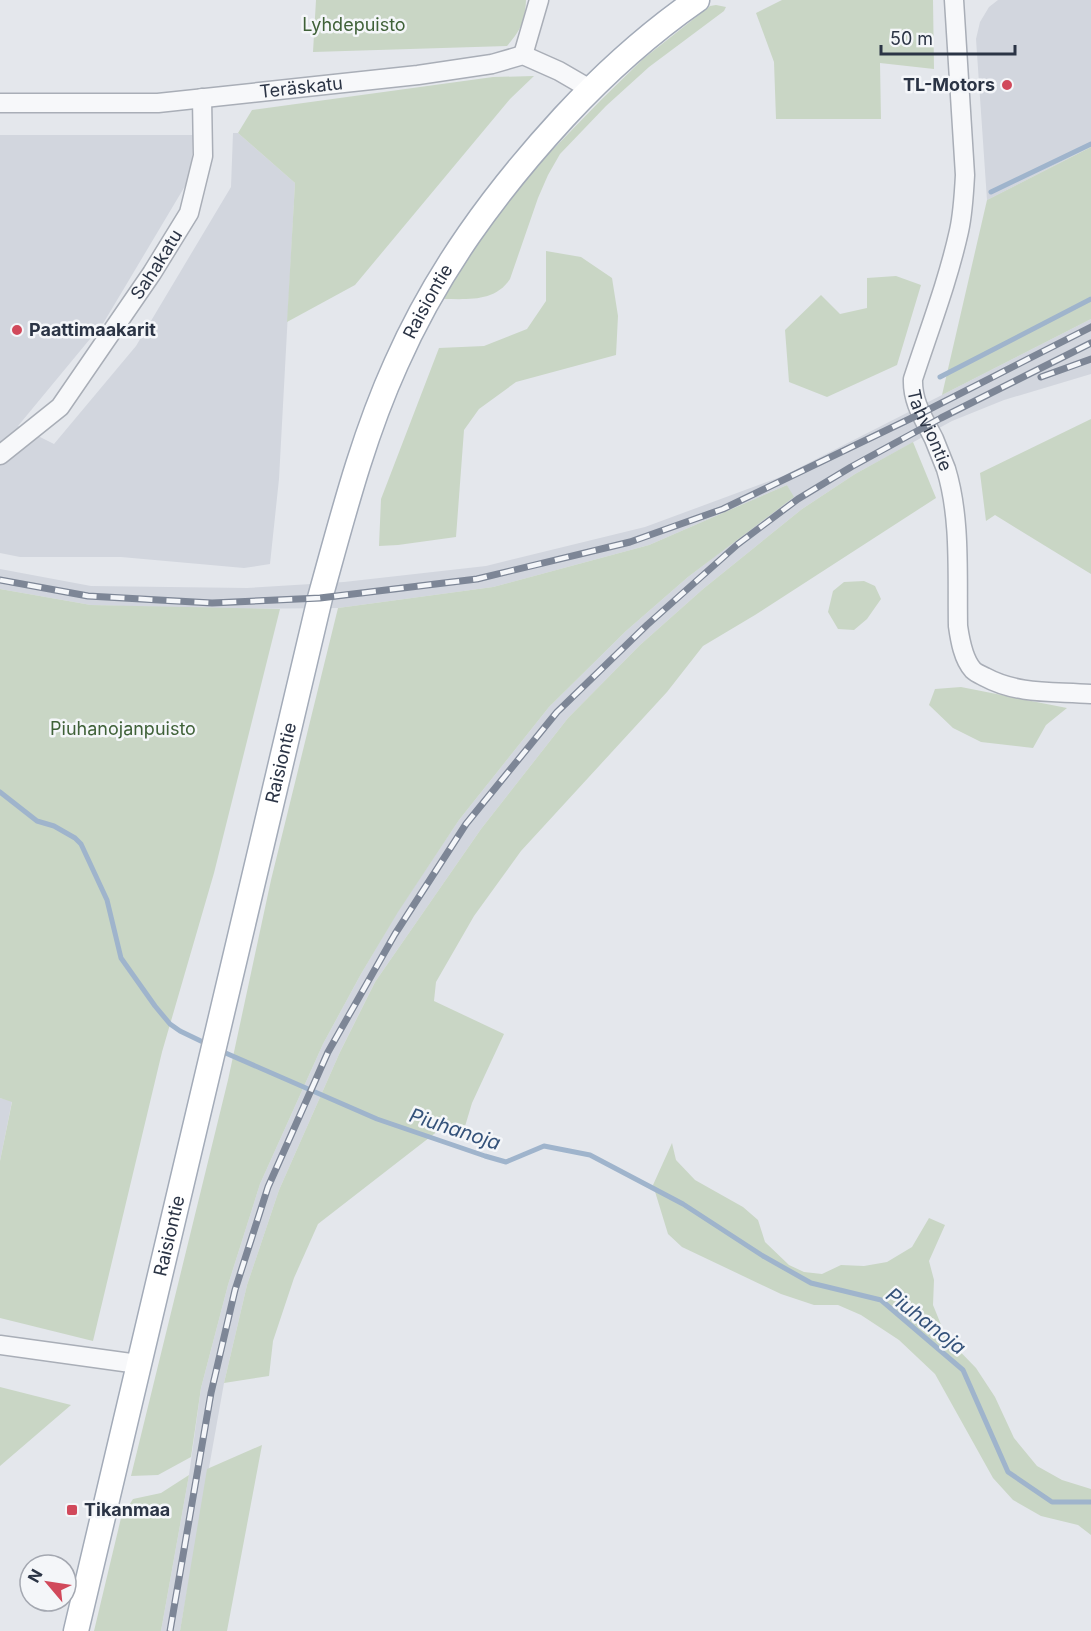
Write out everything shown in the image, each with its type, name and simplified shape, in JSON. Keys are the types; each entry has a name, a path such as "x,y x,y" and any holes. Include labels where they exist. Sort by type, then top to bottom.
{"main road":[{"name":"Raisiontie","path":"76,1631 320,598 362,452 378,408 414,326 477,220 544,139 591,89 647,38 697,0"}],"street":[{"path":"539,0 523,55 591,89"},
{"name":"Tahviontie","path":"954,0 965,175 964,200 960,229 952,258 912,388 915,401 946,470 956,512 960,638 964,654 973,670 998,683 1030,690 1091,694"},
{"name":"Teräskatu","path":"0,103 158,103 418,75 492,64 523,55"},
{"name":"Sahakatu","path":"0,455 60,407 152,273 189,213 203,156 202,98"},
{"path":"0,1345 138,1364"}],"shaded area":[{"path":"998,0 1091,0 1091,147 987,200 976,39 980,22 989,7"},
{"path":"233,133 238,133 295,183 279,479 270,564 244,568 121,557 20,557 0,553 0,135 193,135 191,176 104,322 18,426 54,444 136,346 231,187"},
{"path":"1091,319 1091,374 1004,400 952,421 855,474 802,509 703,589 640,645 568,718 481,829 375,982 340,1052 279,1190 247,1285 224,1383 180,1631 161,1631 189,1475 201,1388 228,1285 260,1184 323,1044 361,974 398,911 459,820 549,707 626,631 688,577 793,497 787,485 649,545 493,587 338,608 220,609 91,605 0,589 0,569 91,586 247,588 344,582 486,566 645,527 783,476"},
{"path":"0,1098 12,1101 0,1161"}],"green space":[{"name":"Lyhdepuisto","path":"316,0 526,0 521,25 507,46 313,52"},
{"path":"782,0 933,0 934,69 880,63 881,119 776,119 774,62 756,13"},
{"path":"710,6 726,7 724,11 649,67 606,106 560,154 538,198 510,279 504,286 497,292 480,298 444,299 462,266 497,214 533,170 643,59"},
{"path":"534,76 510,99 355,285 287,322 295,183 238,133 252,110 493,77"},
{"path":"1091,147 1091,319 942,395 987,200"},
{"path":"546,251 581,257 612,278 618,316 616,355 516,382 479,409 464,430 456,537 379,546 381,499 439,348 484,346 527,329 546,301"},
{"path":"896,276 921,285 897,365 827,397 789,382 785,330 821,295 840,314 867,308 867,278"},
{"path":"1091,419 1091,574 995,515 986,521 980,473"},
{"path":"913,442 936,498 703,646 667,692 521,851 474,916 436,982 434,1001 504,1034 472,1103 463,1133 443,1127 318,1224 294,1278 273,1341 269,1376 224,1383 247,1285 279,1190 340,1052 375,982 481,829 568,718 640,645 703,589 802,509 855,474"},
{"path":"787,485 794,497 688,577 626,631 549,707 459,820 398,912 323,1044 260,1184 228,1285 201,1388 191,1457 158,1475 131,1476 228,1080 271,880 338,608 493,587 649,545"},
{"path":"864,581 875,586 881,599 867,619 854,630 838,629 828,612 833,591 844,582"},
{"name":"Piuhanojanpuisto","path":"0,589 91,605 280,609 214,873 162,1052 93,1341 0,1318 0,1161 12,1102 0,1098"},
{"path":"961,687 1067,708 1046,725 1033,748 981,742 953,728 929,705 935,689"},
{"path":"672,1143 676,1160 695,1180 743,1207 758,1220 765,1242 789,1265 804,1272 822,1274 841,1265 864,1266 887,1262 912,1247 929,1218 945,1225 929,1261 934,1280 933,1305 946,1337 976,1368 995,1397 1014,1438 1037,1466 1062,1480 1091,1489 1091,1535 1078,1525 1041,1516 1013,1500 993,1478 935,1374 899,1340 861,1315 838,1305 814,1305 781,1294 682,1247 668,1234 653,1185"},
{"path":"0,1387 71,1405 0,1466"},
{"path":"262,1445 227,1631 180,1631 207,1469"},
{"path":"189,1475 161,1631 94,1631 121,1518 133,1499 161,1493"}],"waterway":[{"path":"991,192 1091,144"},
{"path":"940,377 1091,299"},
{"name":"Piuhanoja","path":"0,792 37,821 54,826 81,844 107,900 121,958 170,1024 207,1044"},
{"name":"Piuhanoja","path":"221,1051 377,1119 506,1162 544,1146 590,1155 683,1204 763,1256 811,1283 881,1300 963,1370 1008,1472 1052,1502 1091,1502"}],"railway":[{"path":"0,580 88,596 212,603 320,598 477,579 630,542 723,509 920,414 1091,327"},
{"path":"170,1631 211,1393 235,1290 268,1187 328,1052 395,934 466,824 557,712 647,625 738,544 798,499 851,467 941,418 1091,343"},
{"path":"1041,377 1091,359"}],"place":[{"name":"TL-Motors","path":"1007,85"},
{"name":"Paattimaakarit","path":"17,330"},
{"name":"Tikanmaa","path":"72,1510"}]}
